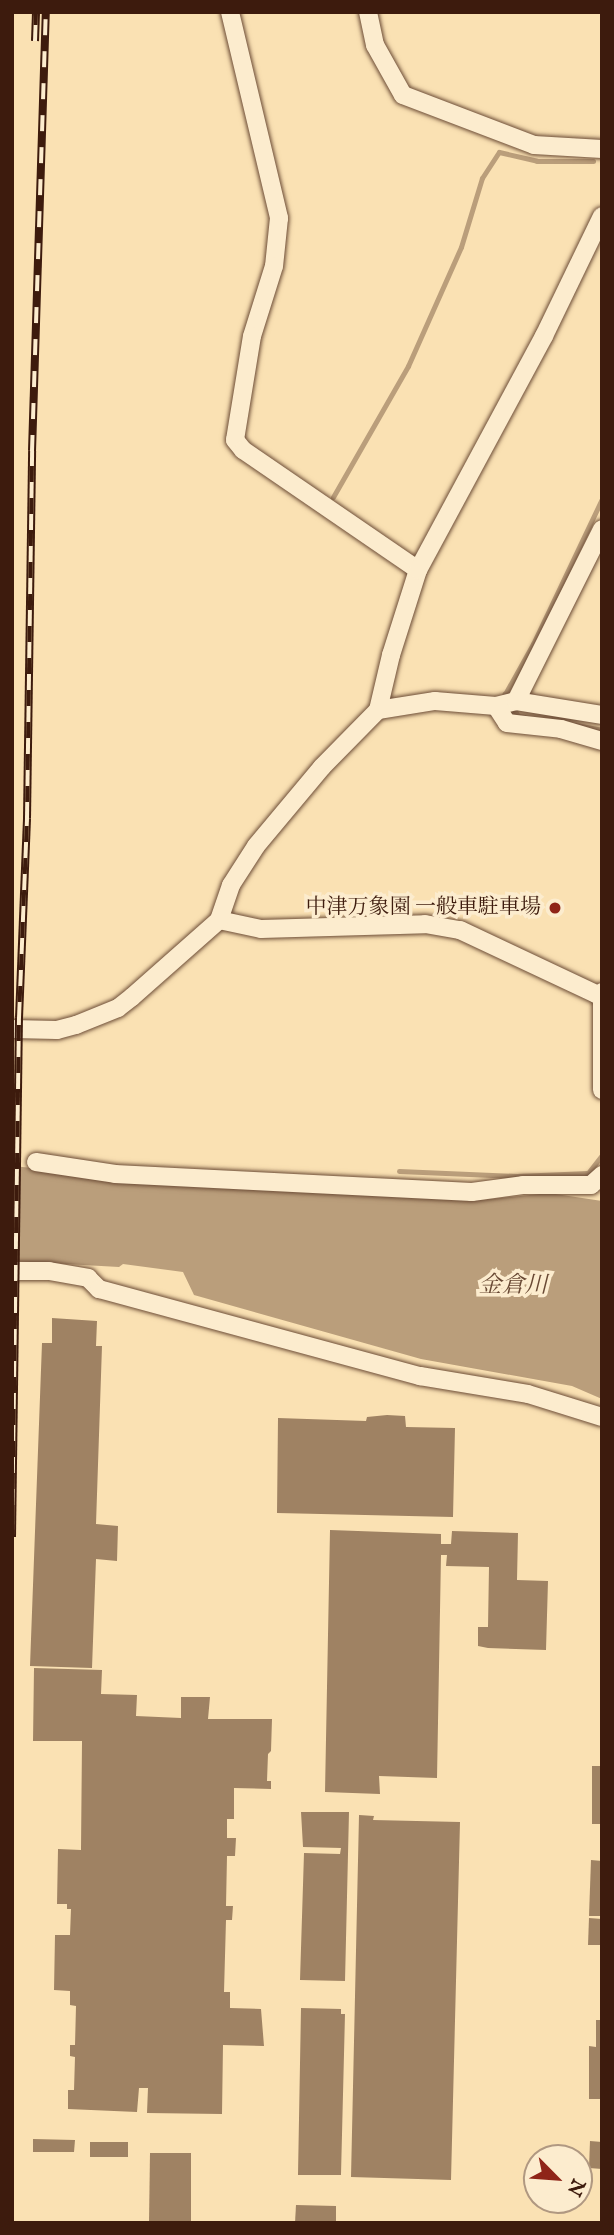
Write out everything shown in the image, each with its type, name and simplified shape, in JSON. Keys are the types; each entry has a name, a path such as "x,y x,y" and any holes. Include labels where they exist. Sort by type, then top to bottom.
{"street":[{"path":"230,12 279,218 274,266 252,336 235,440 243,450 418,570"},
{"path":"368,12 375,46 403,95 534,145 602,149"},
{"path":"12,1029 57,1030 94,1019 118,1007 219,920 230,885 256,846 322,767 379,710 391,655 418,570 544,336 602,216"},
{"path":"602,530 508,703 507,723 561,729 602,741"},
{"path":"379,710 435,701 508,703 602,715"},
{"path":"219,920 261,929 425,924 460,930 518,955 601,993 602,1090"},
{"path":"36,1162 115,1174 472,1192 523,1185 591,1185 602,1175"},
{"path":"12,1270 49,1271 88,1278 99,1289 420,1376 528,1394 602,1417"}],"water":[{"name":"金倉川","path":"12,1166 147,1179 481,1200 549,1193 602,1201 602,1399 572,1386 421,1359 194,1295 183,1272 123,1264 119,1267 12,1261"}],"building":[{"path":"52,1318 97,1321 96,1346 102,1346 96,1524 118,1526 117,1561 96,1559 92,1668 30,1666 42,1343 52,1343"},
{"path":"405,1416 406,1427 455,1428 453,1517 277,1513 278,1418 366,1421 367,1417"},
{"path":"330,1530 441,1534 441,1544 451,1544 452,1531 518,1533 517,1580 548,1581 546,1650 478,1646 478,1627 488,1627 489,1567 446,1566 447,1555 441,1555 437,1778 379,1776 380,1794 325,1792"},
{"path":"34,1668 102,1670 101,1694 137,1695 136,1716 181,1718 181,1697 210,1697 208,1719 272,1719 267,1781 271,1781 271,1789 234,1788 234,1819 227,1819 227,1838 236,1838 235,1856 227,1856 226,1906 233,1906 232,1920 226,1920 224,1992 230,1992 230,2008 261,2009 264,2046 223,2045 222,2114 147,2113 148,2088 139,2088 137,2112 68,2109 68,2090 74,2090 75,2057 70,2056 70,2045 75,2045 76,2006 70,2005 70,1991 54,1990 55,1935 70,1935 71,1909 67,1909 67,1904 57,1904 58,1849 81,1850 82,1741 33,1741"},
{"path":"592,1766 602,1766 602,1824 592,1824"},
{"path":"301,1812 349,1812 345,1981 300,1980 304,1853 340,1854 341,1848 303,1847"},
{"path":"359,1815 374,1816 373,1820 460,1822 451,2180 351,2177"},
{"path":"591,1860 602,1861 602,1916 589,1916"},
{"path":"589,1918 602,1919 602,1945 588,1945"},
{"path":"301,2008 341,2009 341,2014 345,2014 341,2175 298,2175"},
{"path":"596,2020 602,2020 602,2099 589,2099 589,2046 596,2047"},
{"path":"33,2139 75,2140 74,2152 33,2152"},
{"path":"590,2141 602,2142 602,2169 593,2168 593,2144 590,2144"},
{"path":"90,2142 128,2142 128,2157 90,2157"},
{"path":"150,2153 191,2153 191,2223 149,2223"},
{"path":"296,2205 336,2206 336,2223 295,2223"}],"waterway":[{"path":"333,497 408,366 461,247 482,178 499,152 537,161 593,161"},
{"path":"524,717 518,716 505,694 533,644 602,499"},
{"path":"575,725 602,730"},
{"path":"399,1171 517,1176 588,1173 602,1155"}],"railway":[{"path":"35,41 36,12"},
{"path":"12,1537 19,1018 27,818 32,451 46,12"}],"place":[{"name":"中津万象園 一般車駐車場","path":"555,908"}]}
